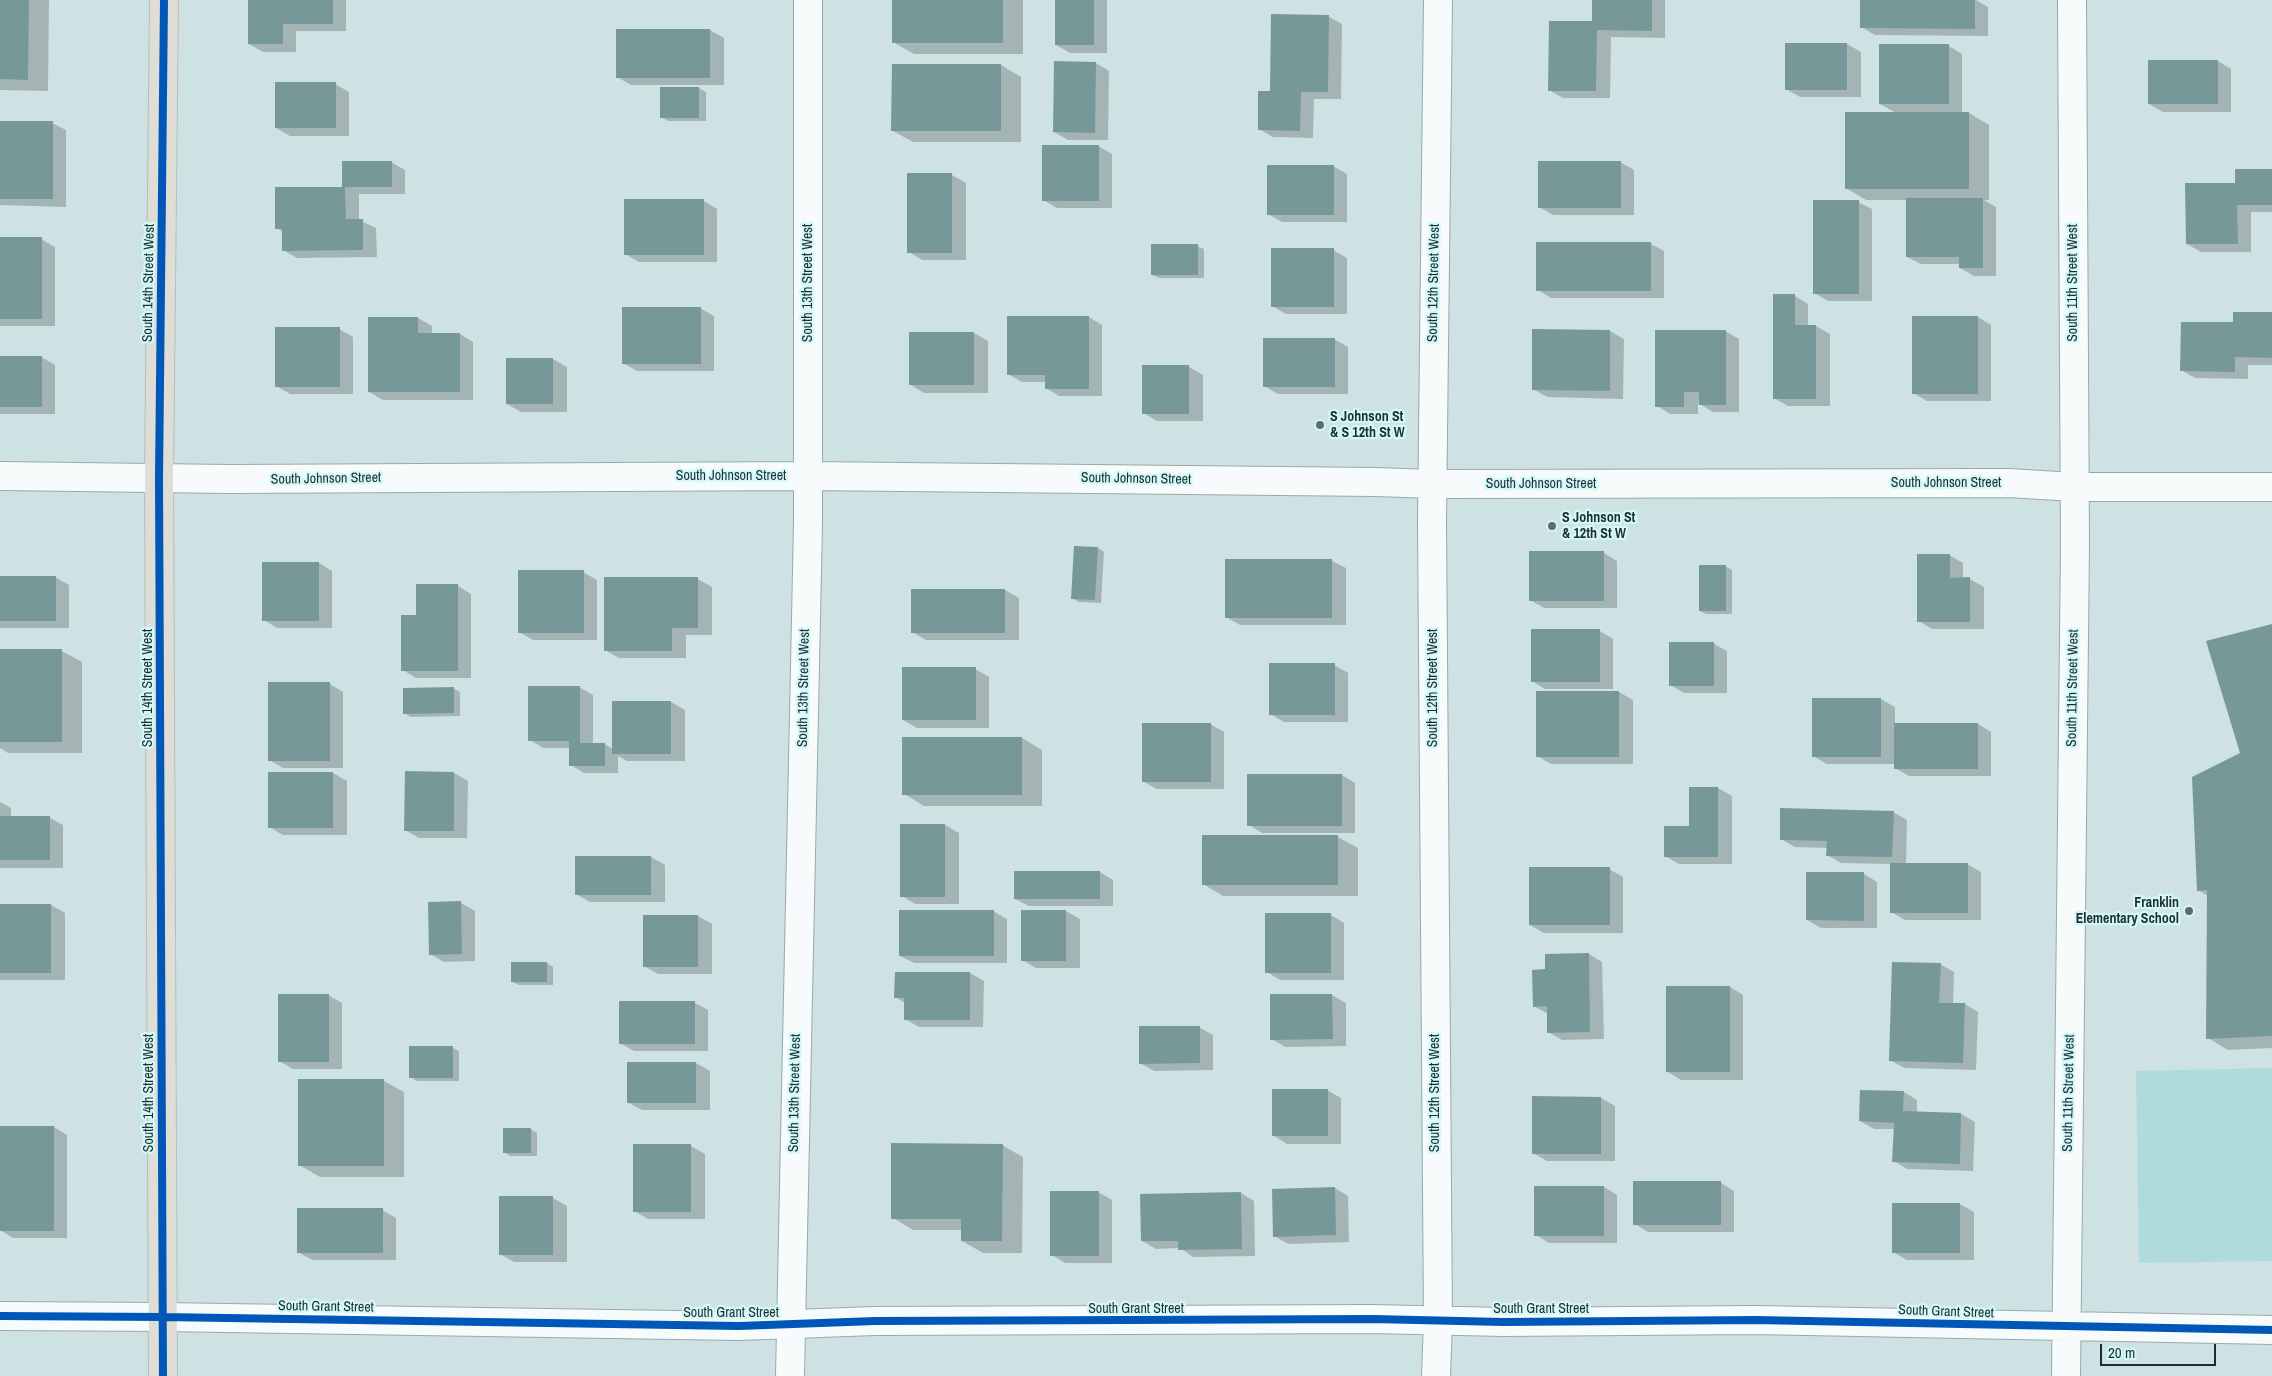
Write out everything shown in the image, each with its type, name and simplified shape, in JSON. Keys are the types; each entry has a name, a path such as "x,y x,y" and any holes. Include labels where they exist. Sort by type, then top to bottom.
{"main road":[{"name":"South 14th Street West","path":"163,1376 159,478 164,0"}],"street":[{"name":"South 13th Street West","path":"790,1376 792,1325 791,1257 808,523 808,0"},
{"name":"South 12th Street West","path":"1436,1376 1438,1321 1433,484 1438,0"},
{"name":"South 11th Street West","path":"2066,1376 2075,544 2072,0"},
{"name":"South Johnson Street","path":"0,476 159,478 807,476 1433,484 2009,483 2074,487 2272,487"},
{"name":"South Grant Street","path":"0,1316 163,1316 792,1325 875,1321 1754,1320 2272,1330"}],"shaded area":[{"path":"2272,1068 2272,1261 2139,1263 2136,1071"}],"building":[{"path":"0,0 29,0 28,80 0,79"},
{"path":"248,0 333,0 333,24 283,24 283,44 248,44"},
{"path":"892,0 1003,0 1003,43 892,43"},
{"path":"1055,0 1094,0 1094,45 1055,45"},
{"path":"1592,0 1652,0 1652,31 1597,30 1596,91 1548,91 1549,21 1592,21"},
{"path":"1860,0 1975,0 1975,29 1860,28"},
{"path":"1271,14 1329,15 1328,92 1301,92 1300,131 1258,130 1258,91 1270,91"},
{"path":"616,29 710,29 710,78 616,78"},
{"path":"1785,43 1847,43 1847,90 1785,90"},
{"path":"1879,44 1949,44 1949,104 1879,104"},
{"path":"2148,60 2218,60 2218,104 2148,104"},
{"path":"1054,61 1096,62 1095,133 1053,132"},
{"path":"892,64 1001,64 1001,131 891,131"},
{"path":"275,82 336,82 336,128 275,128"},
{"path":"660,87 699,87 699,118 660,118"},
{"path":"1845,112 1969,112 1969,189 1845,189"},
{"path":"0,121 53,121 53,199 0,199"},
{"path":"1042,145 1099,145 1099,201 1042,201"},
{"path":"342,161 392,161 392,187 345,187 346,219 363,219 363,250 282,251 282,229 275,229 275,187 342,187"},
{"path":"1538,161 1621,161 1621,208 1538,208"},
{"path":"1267,165 1334,165 1334,215 1267,215"},
{"path":"2235,169 2272,169 2272,205 2237,205 2238,244 2186,244 2185,183 2235,183"},
{"path":"907,173 952,173 952,253 907,253"},
{"path":"1906,198 1983,198 1983,268 1959,268 1959,257 1906,257"},
{"path":"624,199 704,199 704,255 624,255"},
{"path":"1813,200 1859,200 1859,294 1813,294"},
{"path":"0,237 42,237 42,319 0,319"},
{"path":"1536,242 1651,242 1651,291 1536,291"},
{"path":"1151,244 1198,244 1198,275 1151,275"},
{"path":"1271,248 1334,248 1334,307 1271,307"},
{"path":"1773,294 1795,294 1795,325 1816,325 1816,399 1773,399"},
{"path":"622,307 701,307 701,364 622,364"},
{"path":"2233,312 2272,312 2272,358 2235,357 2235,372 2180,371 2181,322 2233,322"},
{"path":"1007,316 1089,316 1089,389 1045,389 1045,375 1007,375"},
{"path":"1912,316 1978,316 1978,394 1912,394"},
{"path":"368,317 418,317 418,333 460,333 460,392 368,392"},
{"path":"275,327 340,327 340,387 275,387"},
{"path":"1532,329 1610,330 1610,391 1532,390"},
{"path":"1655,330 1726,330 1726,405 1699,405 1699,392 1684,392 1684,407 1655,407"},
{"path":"909,332 974,332 974,385 909,385"},
{"path":"1263,338 1335,338 1335,387 1263,387"},
{"path":"0,356 42,356 42,407 0,407"},
{"path":"506,358 553,358 553,404 506,404"},
{"path":"1142,365 1189,365 1189,414 1142,414"},
{"path":"1074,546 1098,547 1095,600 1071,599"},
{"path":"1529,551 1604,551 1604,601 1529,601"},
{"path":"1917,554 1950,554 1950,578 1970,577 1970,622 1917,622"},
{"path":"1225,559 1332,559 1332,618 1225,618"},
{"path":"262,562 319,562 319,621 262,621"},
{"path":"1699,565 1726,565 1726,611 1699,611"},
{"path":"518,570 584,570 584,633 518,633"},
{"path":"0,576 56,576 56,621 0,621"},
{"path":"604,577 698,577 698,628 672,628 672,651 604,651"},
{"path":"416,584 458,584 458,671 401,671 401,615 416,615"},
{"path":"911,589 1005,589 1005,633 911,633"},
{"name":"Franklin Elementary School","path":"2272,624 2272,1036 2206,1039 2207,890 2197,891 2192,777 2240,753 2206,641"},
{"path":"1531,629 1600,629 1600,682 1531,682"},
{"path":"1669,642 1714,642 1714,686 1669,686"},
{"path":"0,649 62,649 62,742 0,742"},
{"path":"1269,663 1335,663 1335,715 1269,715"},
{"path":"902,667 976,667 976,720 902,720"},
{"path":"268,682 330,682 330,761 268,761"},
{"path":"528,686 580,686 580,743 605,743 605,766 569,766 569,741 528,741"},
{"path":"454,687 454,713 403,714 403,688"},
{"path":"1536,691 1619,691 1619,757 1536,757"},
{"path":"1812,698 1881,698 1881,757 1812,757"},
{"path":"612,701 671,701 671,754 612,754"},
{"path":"1142,723 1211,723 1211,782 1142,782"},
{"path":"1894,723 1978,723 1978,769 1894,769"},
{"path":"902,737 1022,737 1022,795 902,795"},
{"path":"405,771 454,772 454,831 404,831"},
{"path":"268,772 333,772 333,828 268,828"},
{"path":"1247,774 1342,774 1342,826 1247,826"},
{"path":"1689,787 1718,787 1718,857 1664,857 1664,826 1689,826"},
{"path":"1780,808 1894,811 1892,857 1826,856 1827,841 1780,840"},
{"path":"0,816 50,816 50,860 0,860"},
{"path":"900,824 945,824 945,897 900,897"},
{"path":"1202,835 1338,835 1338,885 1202,885"},
{"path":"575,856 651,856 651,895 575,895"},
{"path":"1890,863 1968,863 1968,913 1890,913"},
{"path":"1529,867 1610,867 1610,925 1529,925"},
{"path":"1014,871 1100,871 1100,899 1014,899"},
{"path":"1806,872 1864,872 1864,921 1806,920"},
{"path":"461,901 462,954 429,955 428,902"},
{"path":"0,904 51,904 51,973 0,973"},
{"path":"899,910 994,910 994,956 899,956"},
{"path":"1021,910 1066,910 1066,961 1021,961"},
{"path":"1265,913 1331,913 1331,973 1265,973"},
{"path":"643,915 698,915 698,967 643,967"},
{"path":"1589,953 1590,1032 1547,1033 1547,1006 1533,1007 1532,970 1545,969 1545,954"},
{"path":"511,962 547,962 547,982 511,982"},
{"path":"1892,962 1941,963 1939,1003 1965,1003 1963,1063 1889,1061"},
{"path":"895,972 970,972 970,1020 904,1020 904,998 894,998"},
{"path":"1666,986 1730,986 1730,1072 1666,1072"},
{"path":"278,994 329,994 329,1062 278,1062"},
{"path":"1270,994 1332,994 1333,1039 1270,1040"},
{"path":"619,1001 695,1001 695,1044 619,1044"},
{"path":"1139,1026 1200,1026 1200,1063 1139,1064"},
{"path":"409,1046 453,1046 453,1078 409,1078"},
{"path":"627,1062 696,1062 696,1103 627,1103"},
{"path":"298,1079 384,1079 384,1166 298,1166"},
{"path":"1272,1089 1328,1089 1328,1136 1272,1136"},
{"path":"1860,1090 1904,1091 1903,1111 1961,1113 1960,1164 1892,1162 1894,1123 1859,1121"},
{"path":"1532,1096 1601,1097 1601,1154 1532,1154"},
{"path":"0,1126 54,1126 54,1231 0,1231"},
{"path":"503,1128 531,1128 531,1153 503,1153"},
{"path":"891,1143 1003,1144 1002,1241 961,1241 961,1219 891,1219"},
{"path":"633,1144 691,1144 691,1212 633,1212"},
{"path":"1633,1181 1721,1181 1721,1225 1633,1225"},
{"path":"1534,1186 1604,1186 1604,1236 1534,1236"},
{"path":"1335,1187 1336,1235 1273,1237 1272,1189"},
{"path":"1050,1191 1099,1191 1099,1256 1050,1256"},
{"path":"1241,1192 1242,1249 1178,1250 1178,1241 1141,1241 1140,1194"},
{"path":"499,1196 553,1196 553,1255 499,1255"},
{"path":"1892,1203 1960,1203 1960,1253 1892,1253"},
{"path":"297,1208 383,1208 383,1253 297,1253"}],"cycle path":[{"path":"163,1376 159,478 164,0"},
{"path":"0,1316 739,1326 875,1321 1373,1319 1503,1322 1755,1320 2272,1330"}],"place":[{"name":"S Johnson St & S 12th St W","path":"1320,425"},
{"name":"S Johnson St & 12th St W","path":"1552,526"},
{"name":"Franklin Elementary School","path":"2189,911"}]}
